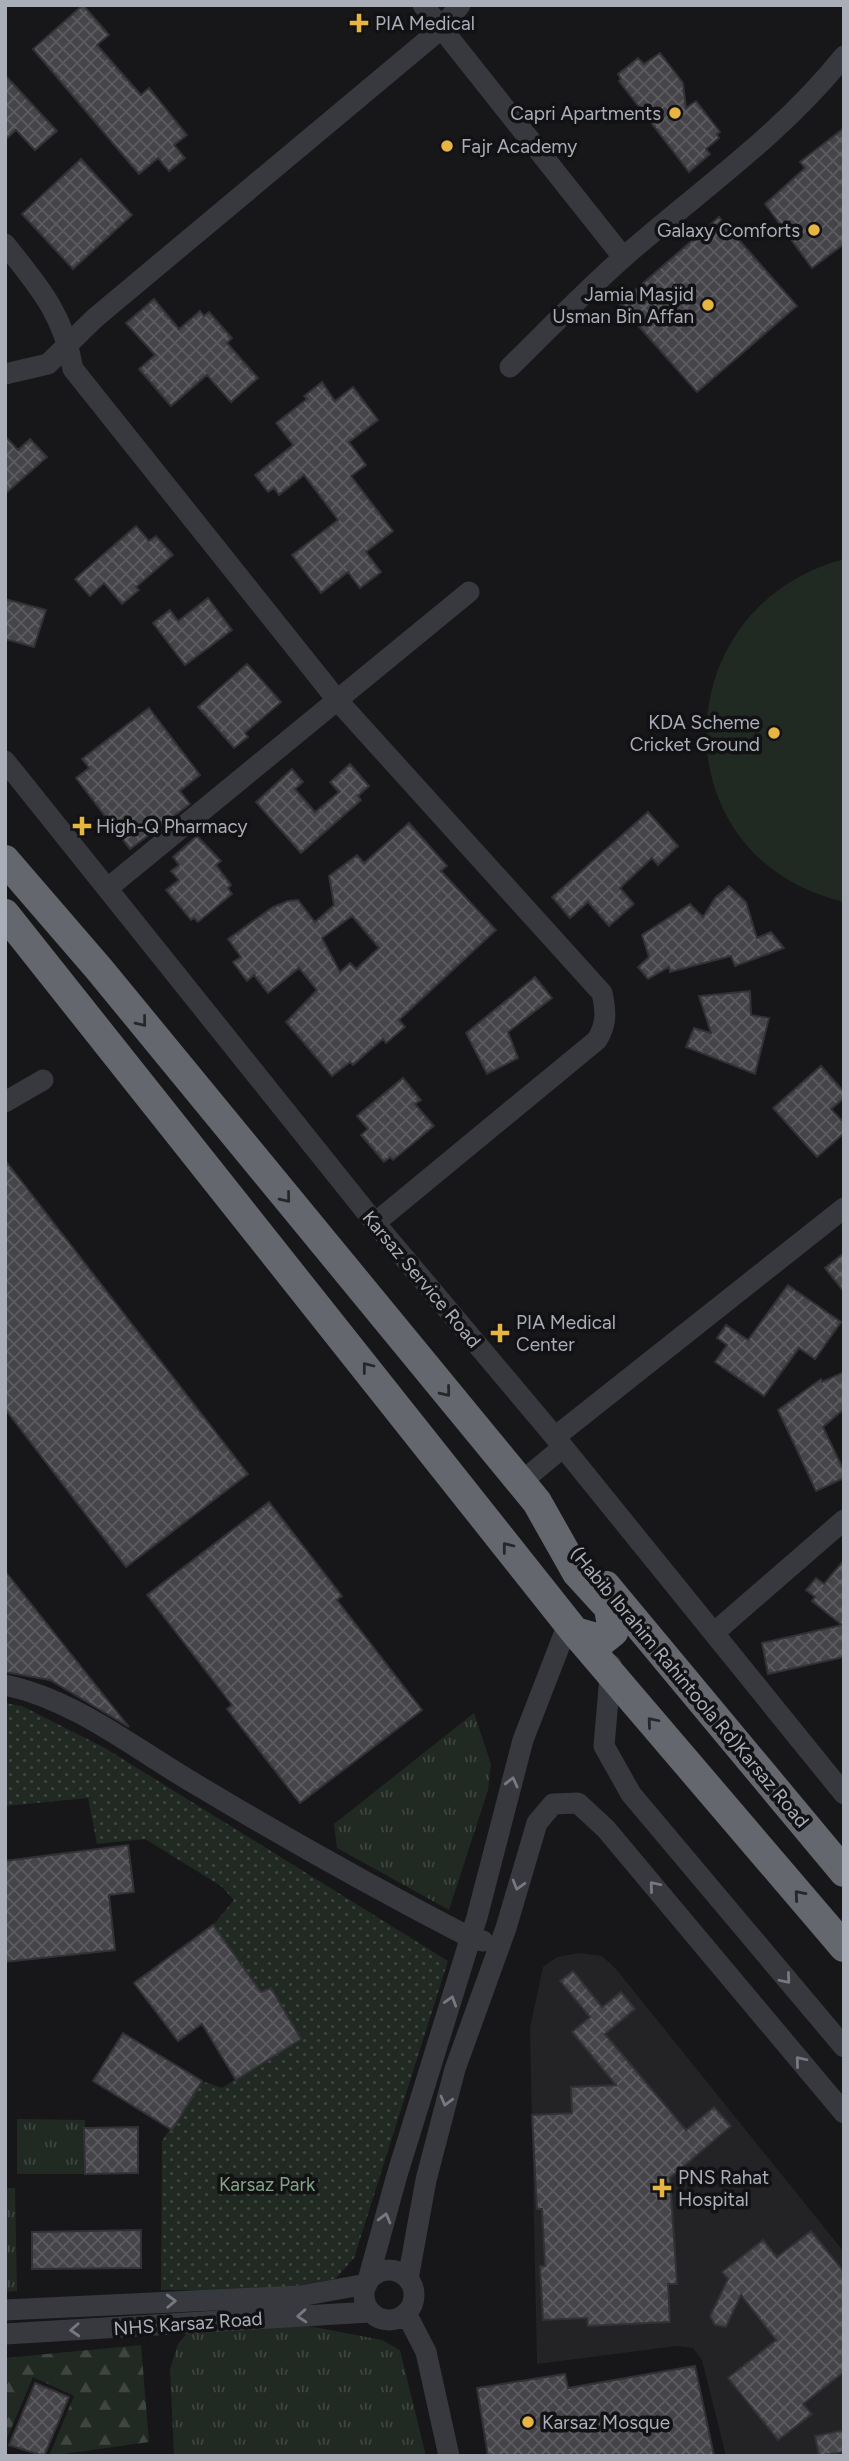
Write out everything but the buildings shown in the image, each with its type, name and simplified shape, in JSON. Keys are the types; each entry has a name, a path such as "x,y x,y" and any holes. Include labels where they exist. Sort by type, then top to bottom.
{"highway":[{"path":"5,836 61,905 99,969"},
{"path":"5,860 99,969 528,1493 577,1573 609,1608 613,1632 603,1640 571,1628"},
{"path":"5,915 356,1353 571,1628 844,1947"},
{"path":"5,924 44,966"},
{"name":"(Habib Ibrahim Rahintoola Rd)Karsaz Road","path":"528,1493 844,1872"}],"street":[{"path":"423,5 624,257"},
{"path":"5,374 48,364 95,318 442,28 460,5"},
{"path":"510,367 624,257 757,148 818,88 844,56"},
{"path":"5,244 51,302 69,345 73,369 338,701 602,993 606,1010 604,1027 597,1040 375,1223"},
{"path":"108,888 469,592"},
{"name":"Karsaz Service Road","path":"5,761 375,1223 559,1442 844,1794"},
{"path":"5,1102 43,1080"},
{"path":"528,1493 559,1442 844,1208"},
{"path":"715,1632 844,1520"},
{"path":"571,1628 523,1740 471,1938 397,2175 367,2284 365,2303 370,2312 388,2319 406,2314 414,2297 408,2279 426,2180 455,2069 500,1946 537,1823 553,1804 578,1803 606,1829 844,2113"},
{"path":"613,1632 604,1746 631,1794 844,2047"},
{"path":"5,1685 36,1691 102,1725 344,1873 471,1938 500,1946"},
{"path":"397,2175 426,2180"},
{"path":"5,2310 300,2296 367,2284 381,2272 400,2273 408,2279"},
{"name":"NHS Karsaz Road","path":"5,2334 370,2312"},
{"path":"406,2314 426,2352 449,2456"}],"shaded area":[{"name":"PNS Rahat Hospital","path":"579,1953 602,1956 616,1969 844,2252 844,2456 726,2456 702,2360 693,2348 677,2346 537,2364 530,2028 543,1967 557,1957"}],"green space":[{"name":"KDA Scheme Cricket Ground","path":"844,559 844,902 783,877 740,837 715,787 706,732 715,677 741,627 784,586"},
{"name":"Karsaz Park","path":"5,1703 22,1706 105,1748 448,1961 354,2258 335,2279 267,2291 161,2290 162,2141 202,2081 222,2088 301,2038 271,1989 261,1992 213,1925 234,1900 221,1886 145,1839 97,1844 88,1798 5,1806"},
{"path":"474,1713 491,1764 488,1790 449,1910 337,1848 334,1824"},
{"path":"17,2119 85,2120 85,2174 17,2174"},
{"path":"5,2188 15,2188 17,2291 5,2292"},
{"path":"293,2323 382,2340 400,2350 426,2456 174,2456 170,2369 178,2344 195,2324"},
{"path":"141,2345 149,2442 49,2456 74,2396 33,2377 5,2443 5,2358"}],"place":[{"name":"PIA Medical","path":"359,23"},
{"name":"Capri Apartments","path":"675,113"},
{"name":"Fajr Academy","path":"447,146"},
{"name":"Galaxy Comforts","path":"814,230"},
{"name":"Jamia Masjid Usman Bin Affan","path":"708,305"},
{"name":"KDA Scheme Cricket Ground","path":"774,733"},
{"name":"High-Q Pharmacy","path":"82,826"},
{"name":"PIA Medical Center","path":"500,1333"},
{"name":"PNS Rahat Hospital","path":"662,2188"},
{"name":"Karsaz Mosque","path":"528,2422"}]}
